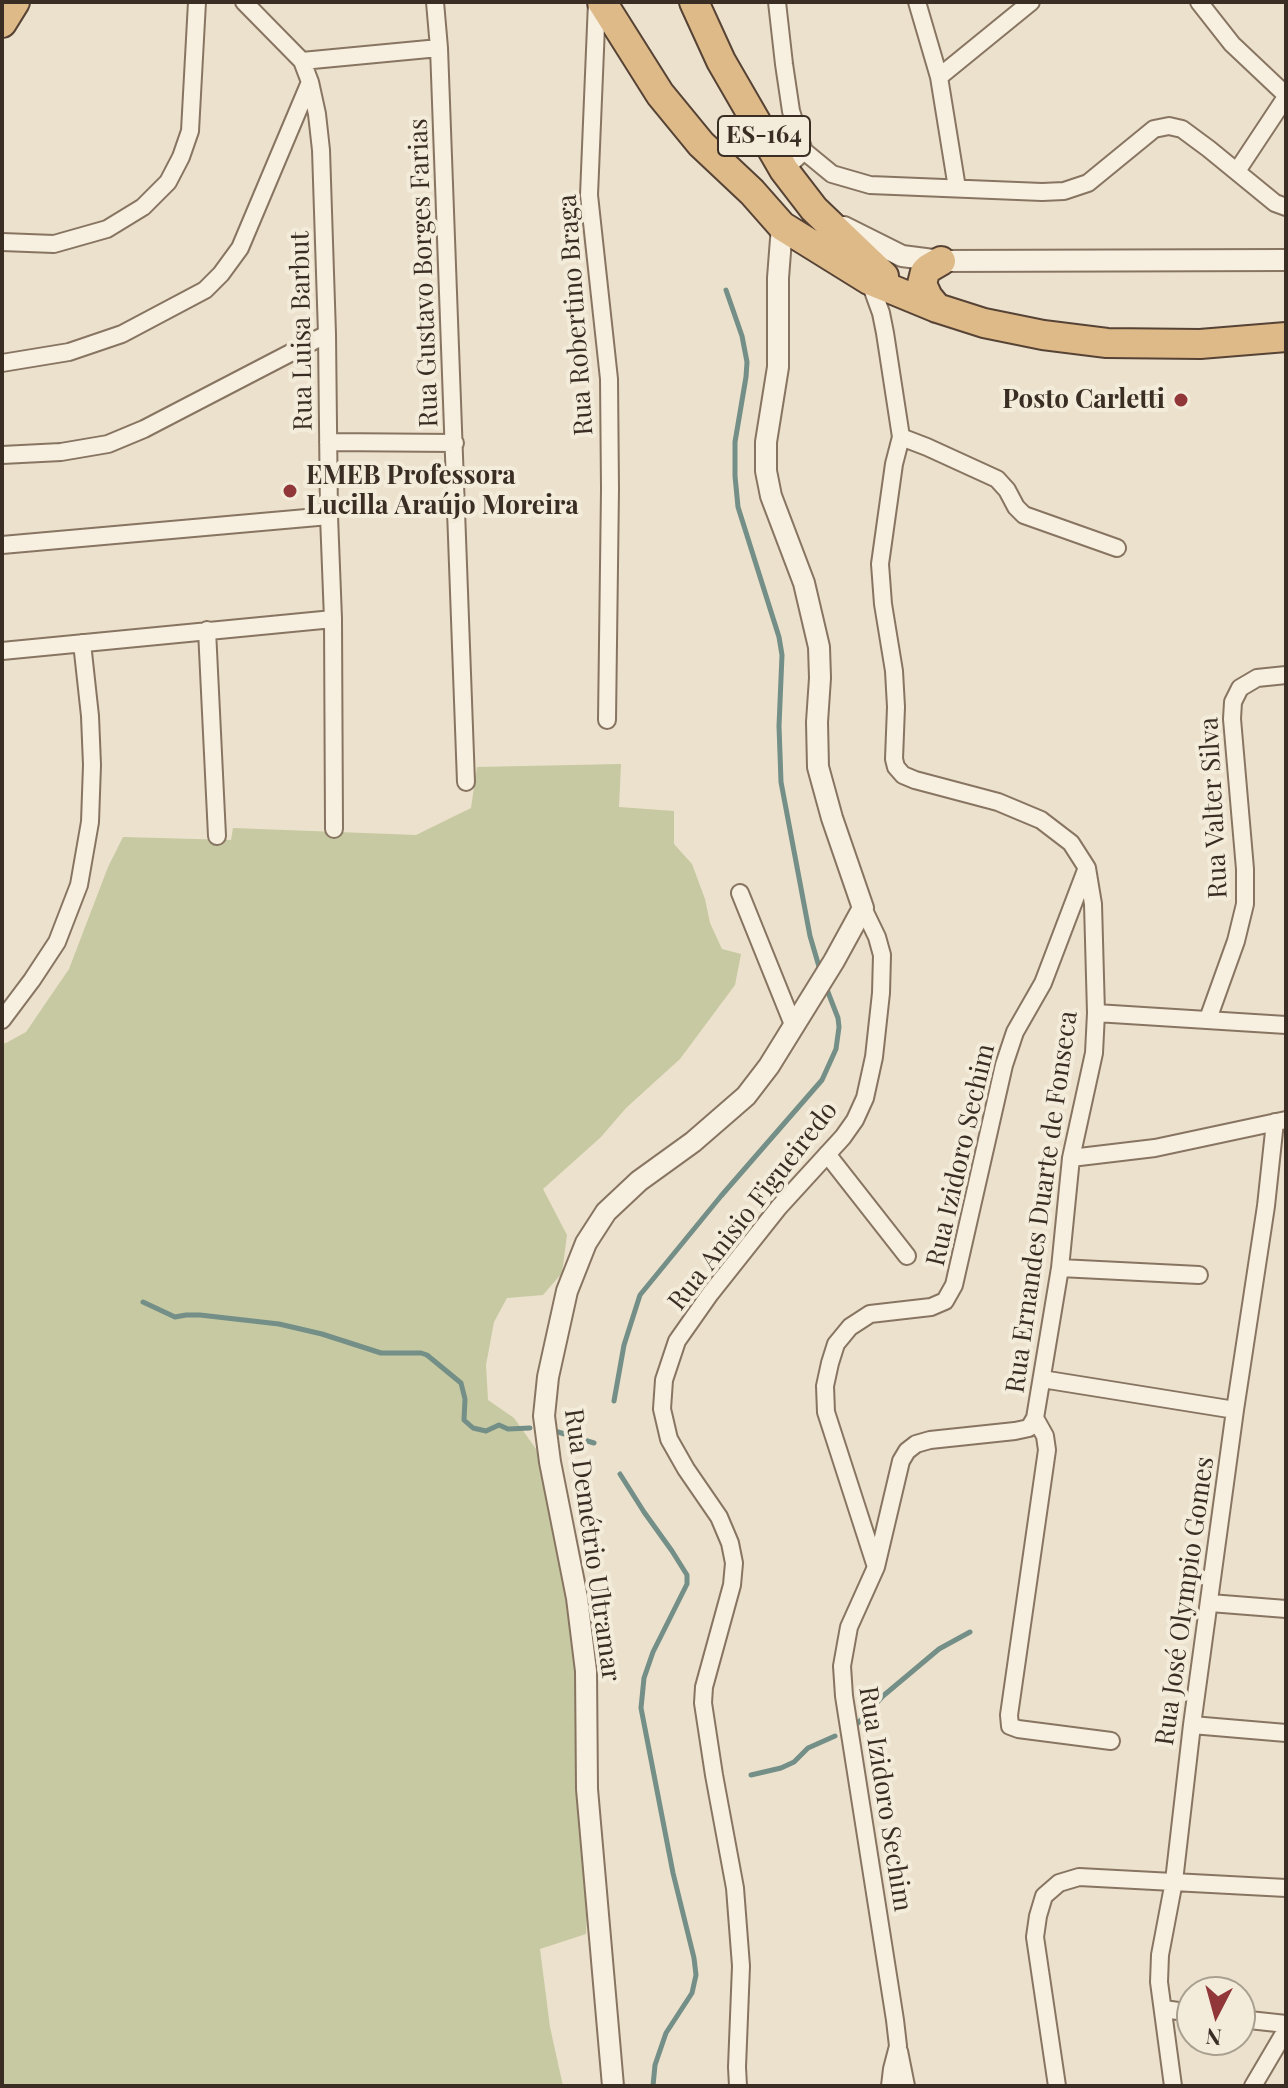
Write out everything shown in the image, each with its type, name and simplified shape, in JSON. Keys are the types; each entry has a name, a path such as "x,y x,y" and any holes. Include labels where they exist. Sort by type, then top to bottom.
{"highway":[{"path":"2,23 15,2"},
{"name":"ES-164","path":"600,2 660,94 701,144 752,192 782,226 869,280 937,308 984,323 1043,335 1107,343 1200,344 1286,337"},
{"name":"ES-164","path":"694,2 721,61 794,161 814,209 905,295"},
{"path":"752,192 859,252"},
{"path":"937,308 923,289 923,279 929,268 941,261"}],"street":[{"path":"2,242 54,244 107,229 143,207 168,182 190,131 197,2"},
{"name":"Rua Luisa Barbut","path":"244,2 302,61 317,114 321,150 333,619 334,829"},
{"name":"Rua Gustavo Borges Farias","path":"435,2 455,443 466,782"},
{"name":"Rua Robertino Braga","path":"600,2 589,195 609,379 607,720"},
{"path":"777,2 794,161 870,185 1064,191 1088,183 1154,129 1169,126 1182,129 1275,203 1286,207"},
{"path":"917,2 939,77 957,188"},
{"path":"939,77 1031,2"},
{"path":"1199,2 1232,44 1286,96 1237,171"},
{"path":"302,61 439,48"},
{"path":"2,363 69,352 122,334 205,290 240,248 310,82"},
{"path":"814,209 902,256"},
{"path":"782,226 778,278 778,367 766,442 766,471 771,496 804,583 819,647 818,767 863,908"},
{"path":"859,252 941,261 1286,260"},
{"name":"Rua Ernandes Duarte de Fonseca","path":"869,280 881,313 901,437 894,464 880,564 894,671 896,767 903,775 915,780 998,802 1041,820 1071,843 1087,868 1093,904 1096,1013 1094,1053 1071,1158 1060,1268 1035,1418 1029,1428 930,1440 916,1444 907,1451 901,1461 876,1567"},
{"path":"2,455 61,452 108,444 144,429 327,334"},
{"path":"901,437 997,479 1024,515 1117,548"},
{"path":"328,442 455,443"},
{"path":"2,545 329,516"},
{"path":"2,651 333,619"},
{"path":"207,630 217,836"},
{"path":"2,1020 57,942 79,885 90,822 92,765 82,643"},
{"name":"Rua Valter Silva","path":"1208,1019 1236,941 1245,904 1233,702 1240,688 1257,678 1286,675"},
{"name":"Rua Izidoro Sechim","path":"890,2086 898,2046 842,1666 849,1627 876,1567 826,1412 825,1386 836,1344 850,1327 870,1314 931,1307 945,1301 954,1285 1004,1065 1015,1032 1043,983 1087,868"},
{"path":"740,893 794,1027"},
{"name":"Rua Demétrio Ultramar","path":"613,2086 587,1789 586,1671 577,1598 544,1416 548,1377 567,1291 586,1243 606,1212 639,1181 693,1142 746,1096 794,1027 863,908"},
{"name":"Rua Anisio Figueiredo","path":"738,2086 741,1966 735,1888 703,1703 704,1687 732,1585 734,1563 719,1517 669,1439 662,1409 664,1380 677,1341 710,1294 779,1207 855,1120 865,1098 874,1057 882,955 863,908"},
{"path":"1096,1013 1286,1025"},
{"path":"1071,1158 1155,1148 1280,1121"},
{"name":"Rua José Olympio Gomes","path":"1173,2086 1159,1982 1160,1955 1174,1881 1235,1410 1280,1121"},
{"path":"827,1154 907,1256"},
{"path":"1060,1268 1199,1275"},
{"path":"1042,1379 1235,1410"},
{"path":"1035,1418 1045,1436 1047,1450 1009,1715 1010,1726 1111,1741"},
{"path":"1210,1603 1286,1609"},
{"path":"1192,1725 1286,1733"},
{"path":"1057,2086 1035,1937 1044,1896 1059,1883 1079,1877 1286,1888"},
{"path":"1164,2009 1176,2011"},
{"path":"1253,2086 1286,2027 1256,2022"},
{"path":"898,2046 906,2086"}],"green space":[{"path":"621,764 619,807 674,811 674,844 692,864 710,923 722,949 741,954 735,985 680,1059 543,1189 567,1235 562,1273 543,1295 507,1298 494,1322 486,1365 488,1400 514,1418 536,1449 555,1490 578,1661 579,1790 586,1934 540,1949 550,2027 563,2086 2,2086 2,1043 26,1032 69,969 108,867 123,837 231,840 233,828 416,835 471,808 477,767"}],"waterway":[{"path":"726,290 742,336 747,362 735,442 738,507 779,637 782,655 779,726 781,782 810,936 820,970"},
{"path":"614,1401 624,1345 640,1295 822,1080 836,1049 839,1027 826,987"},
{"path":"143,1302 175,1317 200,1315 279,1324 381,1353 421,1353 461,1383 465,1399 464,1420 473,1428 486,1431 499,1425 508,1429 530,1428"},
{"path":"558,1432 594,1443"},
{"path":"620,1474 687,1575 687,1584 653,1652 644,1678 641,1708 696,1975 692,1993 666,2033 655,2065 653,2086"},
{"path":"858,1723 883,1696 939,1649 970,1632"},
{"path":"751,1775 794,1762 808,1748 835,1736"}],"place":[{"name":"Posto Carletti","path":"1181,400"},
{"name":"EMEB Professora Lucilla Araújo Moreira","path":"290,491"}]}
